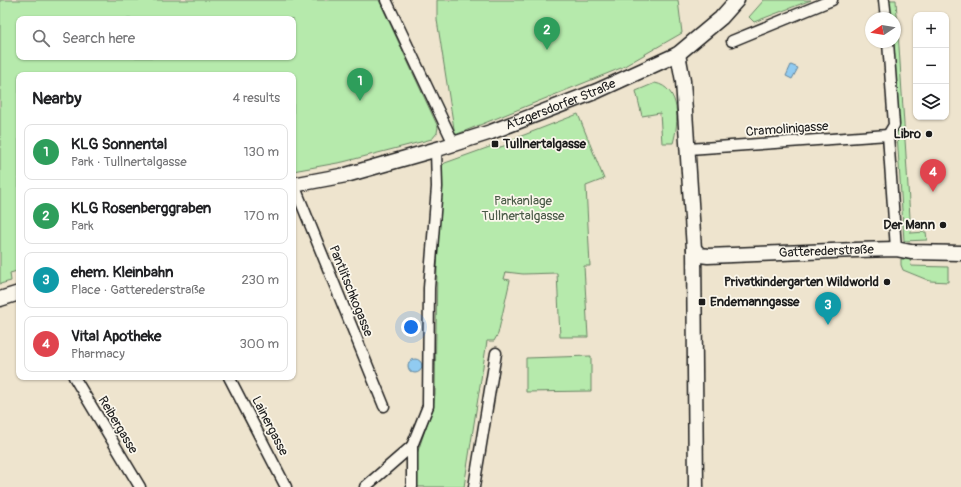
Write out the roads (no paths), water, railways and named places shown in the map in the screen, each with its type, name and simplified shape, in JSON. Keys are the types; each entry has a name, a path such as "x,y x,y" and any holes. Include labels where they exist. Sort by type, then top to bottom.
{"street":[{"path":"386,0 454,144"},
{"name":"Atzgersdorfer Straße","path":"296,184 346,174 436,150 597,91 678,54 721,18 737,0"},
{"path":"732,40 832,0"},
{"path":"884,0 885,12"},
{"path":"888,48 894,125 888,134 896,249"},
{"path":"678,54 684,80 689,149 692,242 694,249 696,487"},
{"name":"Cramolinigasse","path":"689,149 888,134"},
{"path":"412,487 412,446 428,406 429,288 437,187 436,150"},
{"name":"Pantlitschkogasse","path":"296,192 384,406"},
{"name":"Gatterederstraße","path":"694,249 700,255 708,256 896,249 911,252 961,253"},
{"path":"0,299 16,294"},
{"path":"474,487 496,353"},
{"name":"Reibergasse","path":"76,380 140,487"},
{"name":"Lainergasse","path":"231,380 286,487"},
{"path":"365,487 412,446"}],"water":[{"path":"791,65 798,68 792,79 786,76"},
{"path":"415,359 420,361 422,366 420,371 415,373 410,371 408,366 410,361"}],"place":[{"name":"KLG Rosenberggraben","path":"547,50"},
{"name":"KLG Sonnental","path":"360,101"},
{"name":"Libro","path":"929,134"},
{"name":"Tullnertalgasse","path":"495,144"},
{"name":"Vital Apotheke","path":"933,192"},
{"name":"Der Mann","path":"943,225"},
{"name":"Privatkindergarten Wildworld","path":"887,282"},
{"name":"Endemanngasse","path":"702,302"},
{"name":"ehem. Kleinbahn","path":"828,325"}],"park label":[{"name":"Parkanlage Tullnertalgasse","path":"523,208"}]}
